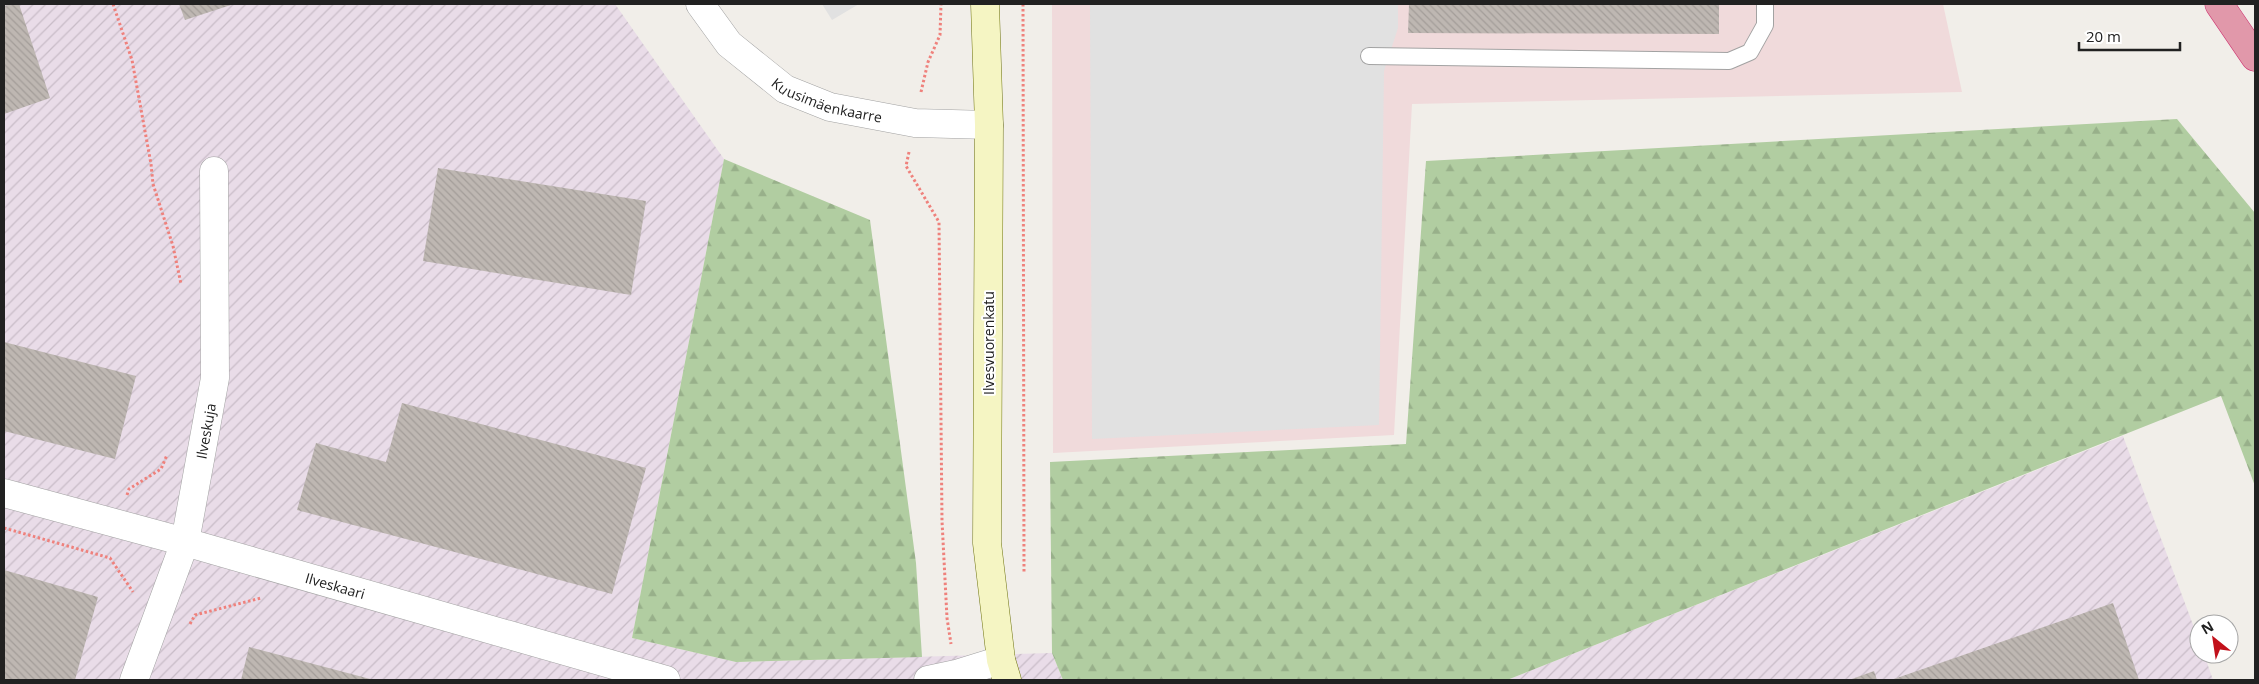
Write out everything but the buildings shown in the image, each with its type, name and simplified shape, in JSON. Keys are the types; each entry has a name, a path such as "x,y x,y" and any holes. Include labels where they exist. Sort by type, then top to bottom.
{"highway":[{"path":"2219,4 2255,57"}],"street":[{"name":"Kuusimäenkaarre","path":"700,4 729,44 785,89 830,107 915,123 989,125"},
{"name":"Ilvesvuorenkatu","path":"985,4 989,125 987,543 1004,670"},
{"name":"Ilveskuja","path":"134,680 164,604 185,542 215,378 214,171"},
{"name":"Ilveskaari","path":"4,493 185,542 666,680"},
{"path":"928,680 956,674 1004,670"}],"lane":[{"path":"1368,56 1729,61 1750,52 1766,25 1765,4"}],"path":[{"path":"113,4 132,60 152,164 153,184 173,246 181,291"},
{"path":"941,4 940,35 928,62 906,166 939,222 942,521 947,618 956,674"},
{"path":"1023,4 1024,581"},
{"path":"110,558 129,489 161,469 168,454"},
{"path":"4,528 110,558 131,591 195,615 259,598 268,600"},
{"path":"187,632 195,615"}],"shaded area":[{"path":"4,4 615,4 724,159 632,638 736,662 1052,653 1063,680 4,680"},
{"path":"822,4 859,4 832,20"},
{"path":"1052,4 1943,4 1962,92 1412,104 1394,435 1053,453"},
{"path":"1090,4 1398,4 1398,28 1384,71 1379,425 1092,439"},
{"path":"2123,436 2189,614 2189,664 2207,664 2213,680 1507,680"}],"green space":[{"path":"2177,119 2255,213 2255,486 2221,396 1507,680 1063,680 1052,653 1050,462 1406,444 1426,161"},
{"path":"724,159 870,220 916,563 922,657 736,662 632,638"}]}
